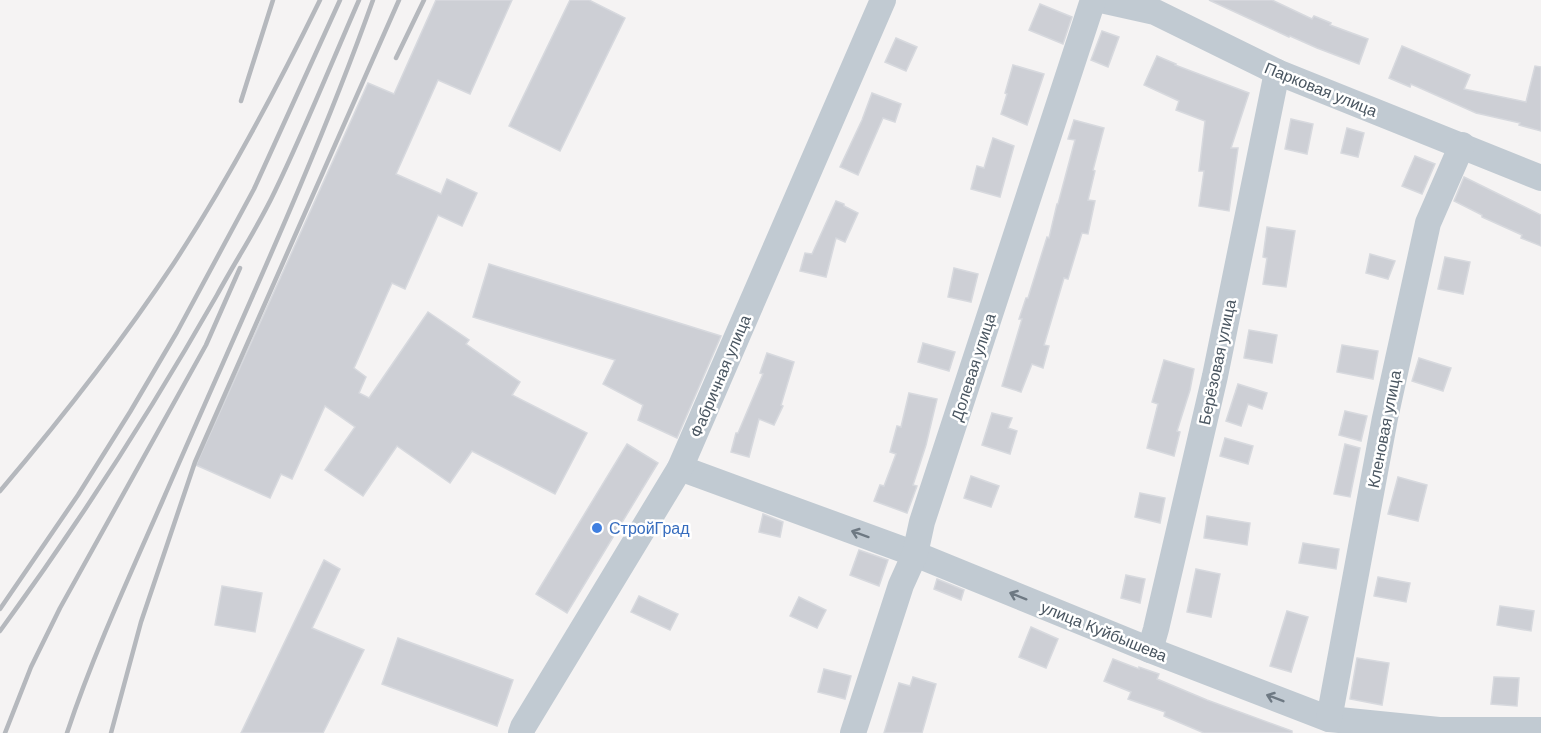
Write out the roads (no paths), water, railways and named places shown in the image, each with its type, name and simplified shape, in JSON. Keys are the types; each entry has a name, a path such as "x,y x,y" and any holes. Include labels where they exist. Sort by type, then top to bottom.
{"street":[{"name":"Фабричная улица","path":"521,733 680,468 883,0"},
{"name":"Долевая улица","path":"853,733 901,585 915,554 922,522 1093,0"},
{"name":"Парковая улица","path":"1101,0 1155,12 1277,72 1541,178"},
{"name":"Берёзовая улица","path":"1150,650 1215,376 1277,72"},
{"name":"Кленовая улица","path":"1329,719 1385,418 1428,223 1462,145"},
{"name":"улица Куйбышева","path":"680,468 915,554 1150,650 1329,719 1439,730 1539,725"}],"railway":[{"path":"241,101 273,0"},
{"path":"0,491 90,380 174,263 251,134 320,0"},
{"path":"0,609 78,495 177,332 254,189 340,0"},
{"path":"0,631 86,508 140,424 254,230 297,144 359,0"},
{"path":"67,733 112,616 298,190 373,0"},
{"path":"111,733 141,622 195,462 399,0"},
{"path":"396,58 424,0"},
{"path":"5,733 31,667 60,608 206,345 240,268"}],"place":[{"name":"СтройГрад","path":"597,528"}]}
